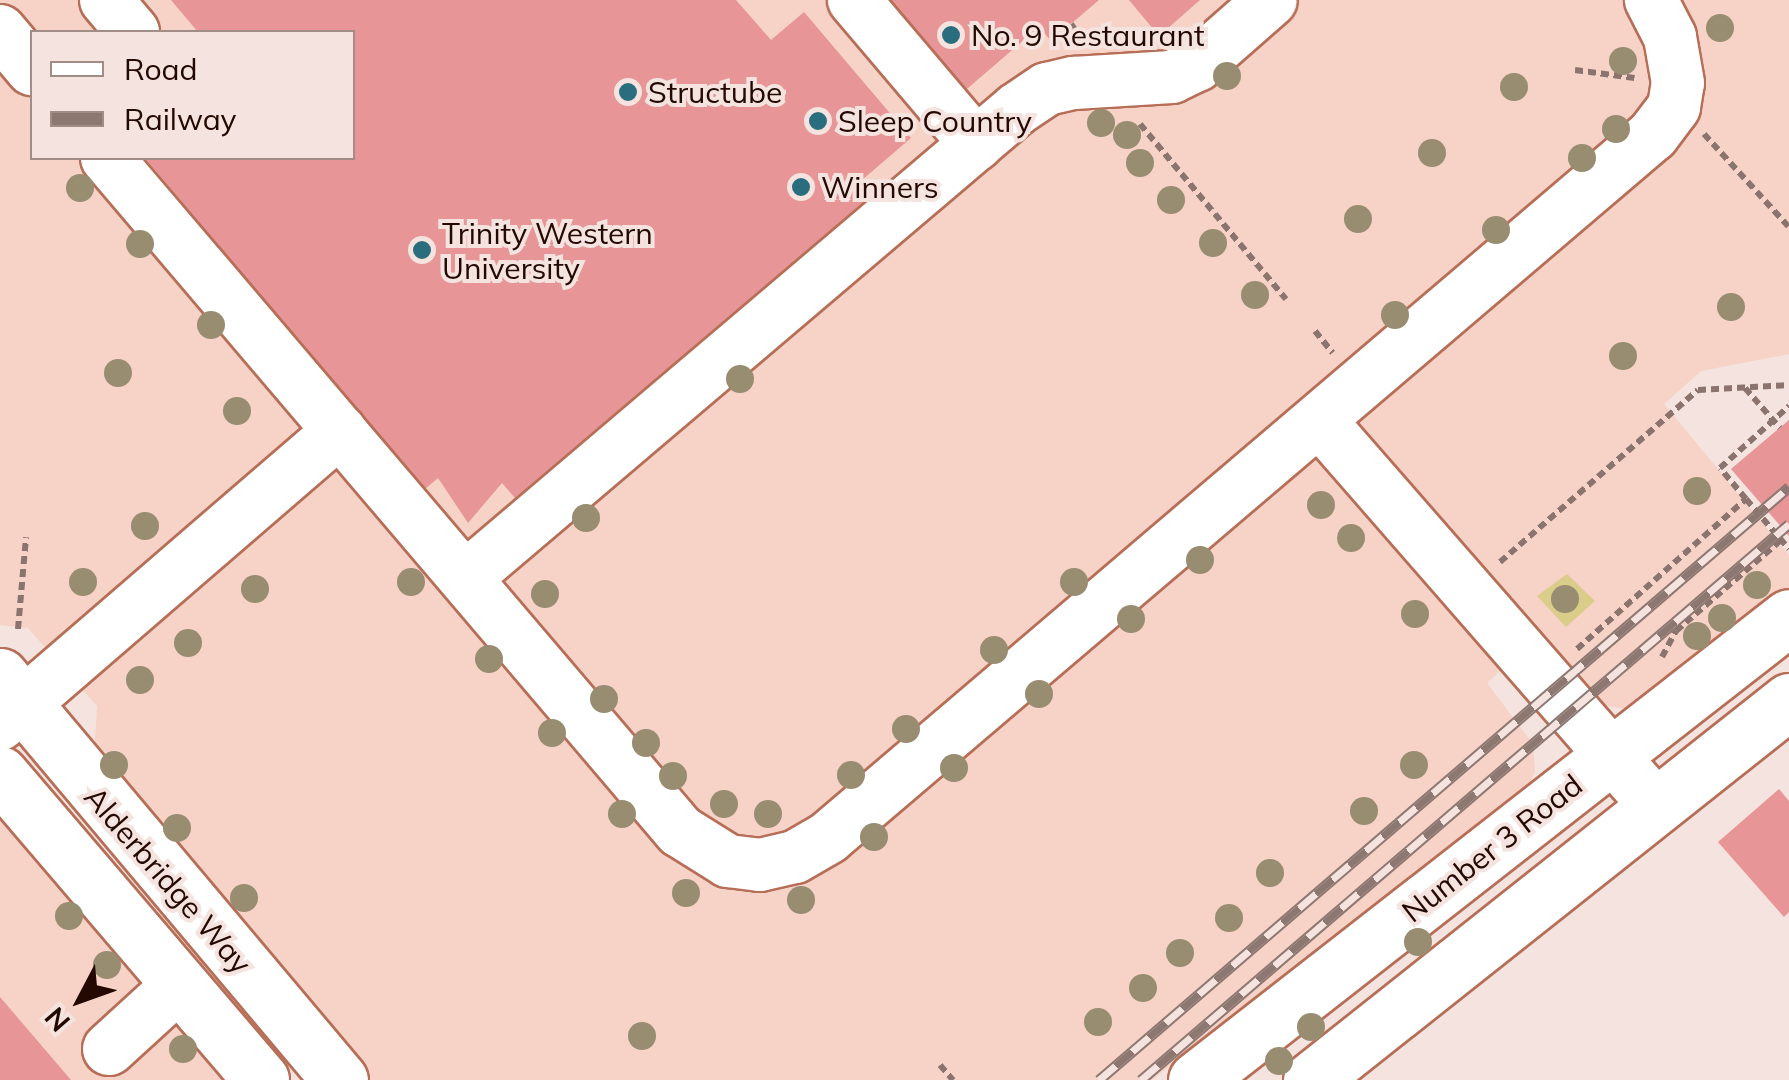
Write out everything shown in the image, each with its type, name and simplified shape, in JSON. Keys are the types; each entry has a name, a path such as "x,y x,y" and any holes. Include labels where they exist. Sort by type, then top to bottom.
{"main road":[{"name":"Number 3 Road","path":"1196,1080 1789,617"},
{"name":"Alderbridge Way","path":"10,683 340,1080"},
{"path":"1311,1080 1789,701"},
{"name":"Alderbridge Way","path":"0,774 261,1080"}],"lane":[{"path":"106,0 131,30"},
{"path":"854,0 976,144"},
{"path":"465,578 976,144 1047,89 1172,77 1197,65 1271,0"},
{"path":"110,160 680,831 728,861 760,865 795,857 830,837 1653,135 1674,107 1678,83 1670,36 1651,0"},
{"path":"0,31 30,67"},
{"path":"1319,420 1656,806"},
{"path":"10,683 340,431"},
{"path":"109,1049 178,986"}],"path":[{"path":"1071,24 1111,82 1286,299"},
{"path":"1575,70 1640,79"},
{"path":"1699,130 1789,227"},
{"path":"1499,562 1698,390 1789,385"},
{"path":"1744,387 1780,428"},
{"path":"1789,406 1720,468 1789,549"},
{"path":"1625,452 1634,463"},
{"path":"1576,650 1746,499"},
{"path":"1692,528 1702,538"},
{"path":"10,683 26,537"},
{"path":"1658,664 1676,631 1782,540"},
{"path":"940,1065 952,1080"}],"shaded area":[{"path":"0,0 1789,0 1789,354 1701,371 1664,404 1789,555 1789,590 1632,710 1595,704 1537,637 1487,683 1533,744 1535,772 1524,793 1152,1080 370,1080 108,773 95,741 97,706 28,628 0,625"},
{"path":"1567,574 1595,601 1566,627 1537,596"},
{"path":"0,815 229,1080 0,1080"}],"building":[{"path":"171,0 736,0 771,40 804,12 911,138 855,186 867,199 515,498 502,483 468,523 438,478 424,490 147,160 355,160 355,30 196,30"},
{"path":"881,0 1099,0 1051,41 1039,27 961,94"},
{"path":"1129,0 1200,0 1159,36"},
{"path":"1789,420 1789,536 1731,469"},
{"path":"1779,789 1789,801 1789,912 1784,917 1718,842"},
{"path":"0,997 71,1080 0,1080"}],"railway":[{"path":"1099,1080 1789,487"},
{"path":"1141,1080 1789,524"}],"place":[{"name":"No. 9 Restaurant","path":"951,35"},
{"name":"Structube","path":"628,92"},
{"name":"Sleep Country","path":"818,121"},
{"name":"Winners","path":"801,187"},
{"name":"Trinity Western University","path":"422,250"}]}
